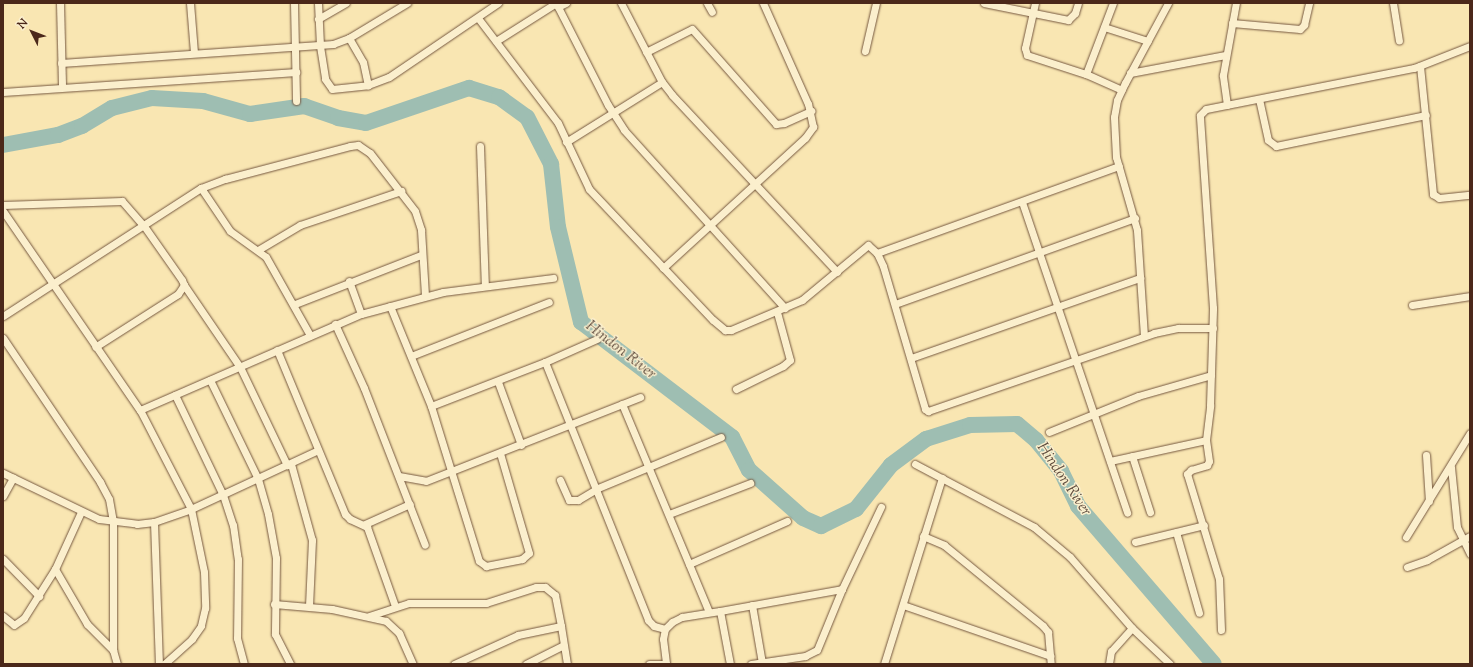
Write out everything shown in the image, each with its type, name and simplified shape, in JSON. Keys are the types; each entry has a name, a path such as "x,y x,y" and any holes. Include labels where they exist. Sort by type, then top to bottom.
{"street":[{"path":"60,3 62,87"},
{"path":"190,3 194,52"},
{"path":"294,3 297,47 296,101"},
{"path":"318,3 320,46 329,88 368,85 399,71 498,3"},
{"path":"318,19 346,3"},
{"path":"61,63 194,52 320,46 349,38 407,3"},
{"path":"496,40 557,4 566,3"},
{"path":"621,3 662,82 683,109 837,272"},
{"path":"707,3 712,12"},
{"path":"663,268 810,132 813,119 811,111 763,3"},
{"path":"865,51 876,3"},
{"path":"984,3 1068,20 1075,13 1078,3"},
{"path":"1035,3 1025,48 1028,55 1086,74 1122,90"},
{"path":"1086,74 1113,3"},
{"path":"1144,336 1135,218 1119,166 1113,136 1114,117 1122,90 1130,73 1168,3"},
{"path":"1227,105 1223,83 1225,55 1236,3"},
{"path":"1232,23 1300,29 1304,25 1309,3"},
{"path":"1393,3 1399,41"},
{"path":"557,4 612,114 635,145 785,308"},
{"path":"478,18 550,111 589,189 663,268 725,330 731,330 777,312 814,292 864,246 873,248 878,253 896,304 925,409 928,411 1144,336 1178,328 1213,328"},
{"path":"1104,27 1148,41"},
{"path":"646,52 692,29 776,124 784,124 811,111"},
{"path":"349,38 363,62 368,85"},
{"path":"1221,630 1218,579 1204,525 1187,474 1208,464 1206,440 1213,328 1200,115 1206,109 1420,66 1470,46"},
{"path":"1130,73 1225,55"},
{"path":"1420,66 1434,195 1439,198 1470,196"},
{"path":"3,92 296,72"},
{"path":"566,142 662,82"},
{"path":"1259,99 1269,143 1276,146 1426,115"},
{"path":"3,316 52,286 201,188 225,179 358,145 370,153 401,191 419,220 425,295"},
{"path":"480,146 485,286"},
{"path":"878,253 1119,166"},
{"path":"201,188 230,231 258,250 272,266 295,304 310,335"},
{"path":"258,250 300,225 401,191"},
{"path":"3,205 114,199 127,205 144,226 240,367 289,464 312,540 309,606"},
{"path":"1022,202 1059,306 1127,514"},
{"path":"3,211 52,286 140,410 191,509 204,572 205,608 201,626 192,639 164,664"},
{"path":"896,304 1040,254 1135,218"},
{"path":"295,304 421,255"},
{"path":"140,410 361,314 425,295 553,278"},
{"path":"911,358 1140,278"},
{"path":"349,282 361,314"},
{"path":"95,347 178,294 184,286"},
{"path":"1412,305 1470,296"},
{"path":"411,356 549,302"},
{"path":"390,306 432,406 482,565 522,559 529,553 529,548 500,453"},
{"path":"736,389 783,366 790,360 777,312"},
{"path":"335,324 399,476 425,545"},
{"path":"3,338 105,490 113,522 113,650 117,664"},
{"path":"432,406 498,382 597,339"},
{"path":"277,350 345,514 350,519 365,524 410,504"},
{"path":"545,362 570,425 598,488 648,620 654,626 665,629"},
{"path":"1049,432 1169,386 1211,375"},
{"path":"210,380 258,480 274,544 275,634 290,664"},
{"path":"498,382 522,445"},
{"path":"175,396 223,495 237,547 236,633 244,664"},
{"path":"399,476 420,482 453,472 640,397"},
{"path":"622,404 650,467 709,612"},
{"path":"1406,537 1451,467 1470,434"},
{"path":"560,480 569,500 573,502 598,488 721,437"},
{"path":"1110,461 1206,440"},
{"path":"3,473 81,512 113,522 154,522 191,509 258,480 318,450"},
{"path":"1426,455 1429,501"},
{"path":"1132,456 1150,512"},
{"path":"915,464 1034,527 1050,539 1070,557 1132,628 1170,664"},
{"path":"1451,467 1455,516 1467,538 1469,550"},
{"path":"3,496 13,478"},
{"path":"886,663 923,536 942,478"},
{"path":"669,514 750,483"},
{"path":"751,664 790,661 817,650 842,589 881,507"},
{"path":"3,616 14,625 20,623 39,596 55,569 81,512"},
{"path":"689,564 787,521"},
{"path":"154,522 159,664"},
{"path":"365,524 396,606"},
{"path":"1135,542 1204,525"},
{"path":"1176,532 1199,613"},
{"path":"923,536 944,545 1043,626 1048,632 1051,664"},
{"path":"1407,567 1427,560 1467,538"},
{"path":"3,559 39,596"},
{"path":"55,569 87,624 113,650"},
{"path":"369,616 396,606 444,601 486,603 530,588 545,587 555,595 567,664"},
{"path":"649,664 666,663 663,639 665,629 682,616 842,589"},
{"path":"274,604 309,606 369,616 386,621 396,630 413,664"},
{"path":"752,605 762,662"},
{"path":"903,605 1050,656"},
{"path":"720,610 730,664"},
{"path":"454,664 518,635 561,626"},
{"path":"1109,664 1111,651 1132,628"},
{"path":"526,664 564,645"}],"waterway":[{"name":"Hindon River","path":"3,145 58,135 82,126 112,108 152,98 203,101 250,114 304,106 338,118 366,123 469,88 499,97 527,117 551,164 558,227 581,322 732,437 749,470 803,518 821,526 856,509 891,465 926,439 970,425 1017,424 1036,440 1061,471 1078,506 1214,664"}]}
